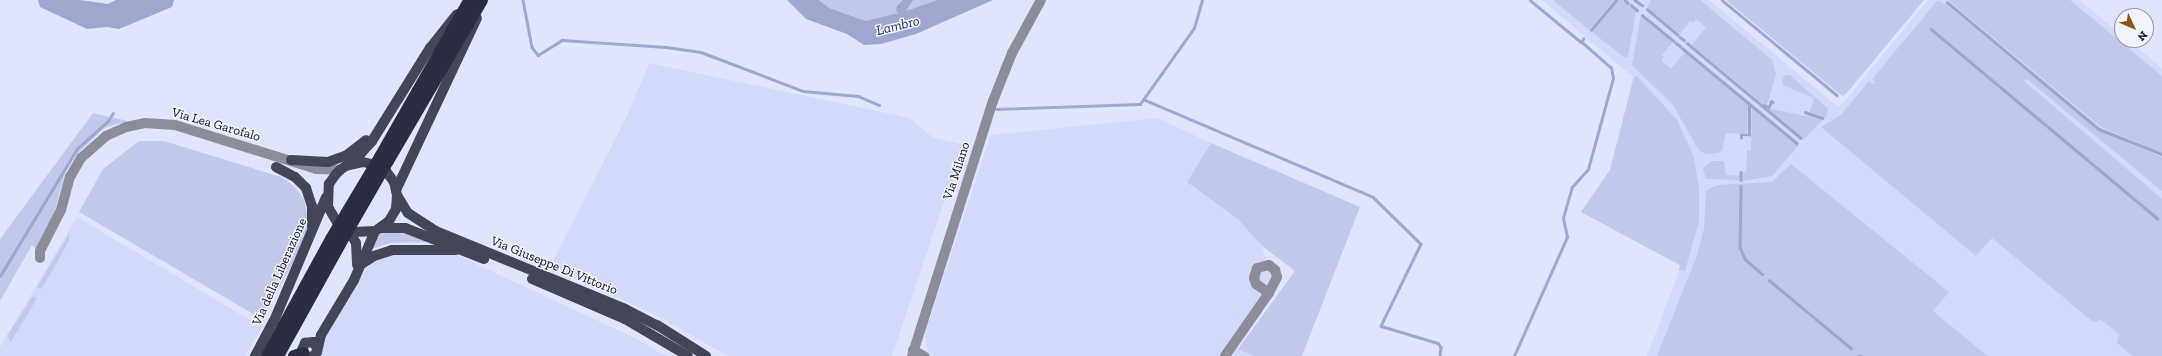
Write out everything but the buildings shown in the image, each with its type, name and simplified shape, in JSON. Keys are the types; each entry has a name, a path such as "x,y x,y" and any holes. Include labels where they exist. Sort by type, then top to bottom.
{"highway":[{"path":"384,159 469,0"},
{"path":"267,356 384,159 483,0"},
{"path":"278,356 336,241"}],"main road":[{"path":"358,270 356,243 349,231 333,218 326,197 329,184 343,168 366,148 437,38 469,0"},
{"path":"308,353 327,324 358,270 378,229 393,215 397,192 458,62 483,0"},
{"path":"291,160 318,163 347,155 374,132 397,101"},
{"path":"343,168 363,162 380,167 390,176 397,192"},
{"path":"276,167 295,177 306,188 312,206 312,233"},
{"name":"Via Giuseppe Di Vittorio","path":"397,192 411,216 436,231 626,309 657,325 706,356"},
{"name":"Via della Liberazione","path":"255,356 274,321 326,197"},
{"name":"Via Giuseppe Di Vittorio","path":"378,229 405,228 464,251 625,319 688,356"},
{"path":"349,231 365,233 378,229"},
{"path":"358,270 374,256 392,250 464,251"}],"street":[{"name":"Via Milano","path":"912,353 993,100 1012,53 1041,0"},
{"name":"Via Lea Garofalo","path":"40,258 40,251 61,210 66,188 78,163 89,149 106,136 126,127 145,123 175,125 325,171 343,168"},
{"path":"1225,356 1269,292"},
{"path":"912,353 924,356"}],"shaded area":[{"path":"819,0 937,0 887,18 866,21 829,8"},
{"path":"1542,0 1709,0 1837,106 1843,103 1928,0 2079,0 2114,28 2114,48 2138,48 2162,68 2162,356 1647,356 1681,266 1581,212 1610,170 1633,77"},
{"path":"1553,0 1614,0 1589,30"},
{"path":"1618,0 1622,0 1636,12 1628,56 1625,58 1592,32"},
{"path":"1651,0 1700,0 1772,60 1776,74 1767,105 1762,103 1692,45 1706,27 1696,19 1693,23 1690,21 1680,34 1647,8"},
{"path":"1726,0 1924,0 1846,94 1842,96"},
{"path":"1948,0 2070,0 2114,36 2114,48 2128,48 2162,76 2162,153 2101,127"},
{"path":"1937,1 1943,2 1942,4 1946,4 2100,131 2162,157 2162,191 2027,79 2024,81 2162,199 2162,356 2133,356 2117,343 2119,334 2100,319 2097,322 2092,321 1992,238 1976,256 1821,127 1841,115 1869,81 1873,84 1875,82 1872,79"},
{"path":"1641,15 1673,42 1662,55 1664,57 1661,60 1671,69 1685,52 1748,104 1747,134 1726,133 1722,150 1718,153 1706,154 1699,151 1673,105 1632,65"},
{"path":"649,63 910,118 932,137 963,145 892,356 728,356 656,315 550,267 627,116"},
{"path":"1785,75 1790,75 1828,109 1826,117 1803,140 1767,108 1821,119 1822,116 1810,112 1814,98 1783,85 1782,78"},
{"path":"1637,76 1677,120 1694,157 1699,188 1699,221 1685,271 1679,270 1680,265 1581,212 1610,170 1634,77"},
{"path":"1752,108 1798,146 1772,176 1743,181 1743,172 1746,172 1747,151 1751,150"},
{"path":"93,113 128,121 104,128 75,156 65,173 54,214 37,249 32,245 0,301 0,239"},
{"path":"1157,118 1211,143 1187,182 1239,219 1262,246 1267,265 1277,273 1232,346 1254,356 929,356 925,333 991,135"},
{"path":"139,141 164,141 281,177 294,186 304,200 309,220 307,237 262,319 79,212 103,169"},
{"path":"1211,143 1360,207 1302,356 1254,356 1238,349 1295,271 1262,246 1238,219 1187,182"},
{"path":"1712,161 1724,161 1726,175 1740,176 1739,180 1706,179 1703,168"},
{"path":"1791,164 1949,292 1933,311 1987,356 1657,356 1697,255 1704,229 1706,191 1717,185 1772,182"},
{"path":"77,217 262,327 245,356 0,356 0,347"},
{"path":"380,233 407,233 430,242 390,243 369,250"},
{"path":"69,234 69,241 43,287 40,289 37,287"},
{"path":"448,251 635,338 666,356 316,356 357,279 374,260 386,254"},
{"path":"33,296 37,298 11,342 7,336"}],"water":[{"path":"38,0 80,0 108,4 116,0 174,0 172,7 119,29 107,27 87,29 40,7"},
{"name":"Lambro","path":"787,0 819,0 829,8 866,21 899,13 896,11 897,6 903,0 913,0 906,11 937,0 993,0 916,34 881,44 864,45 847,34 806,19"}],"waterway":[{"path":"523,0 532,47 538,55 562,40 666,47 701,52 803,91 858,96 879,105"},
{"path":"996,109 1140,104 1194,28 1202,0"},
{"path":"1530,0 1581,42 1583,39"},
{"path":"1591,30 1616,0"},
{"path":"1625,0 1628,3"},
{"path":"1635,0 1642,5"},
{"path":"1722,0 1837,95"},
{"path":"1947,2 2099,129 2162,154"},
{"path":"1631,5 1637,10"},
{"path":"1647,9 1678,35"},
{"path":"1642,15 1674,41"},
{"path":"1931,29 2157,218"},
{"path":"1680,37 1684,40"},
{"path":"1514,356 1567,237 1563,218 1572,187 1588,169 1613,78 1611,68 1581,42"},
{"path":"1676,43 1680,46"},
{"path":"1687,43 1801,138"},
{"path":"1682,48 1797,143"},
{"path":"1145,100 1373,197 1421,244 1381,326 1438,343 1441,347 1440,356"},
{"path":"1764,105 1769,107 1771,101 1773,102"},
{"path":"1741,138 1741,135 1749,135 1749,104"},
{"path":"1805,112 1822,118"},
{"path":"0,276 77,149 108,121 113,113"},
{"path":"1741,172 1741,180"},
{"path":"1741,186 1740,247 1745,259 1762,274"},
{"path":"1769,280 1851,348"}]}
